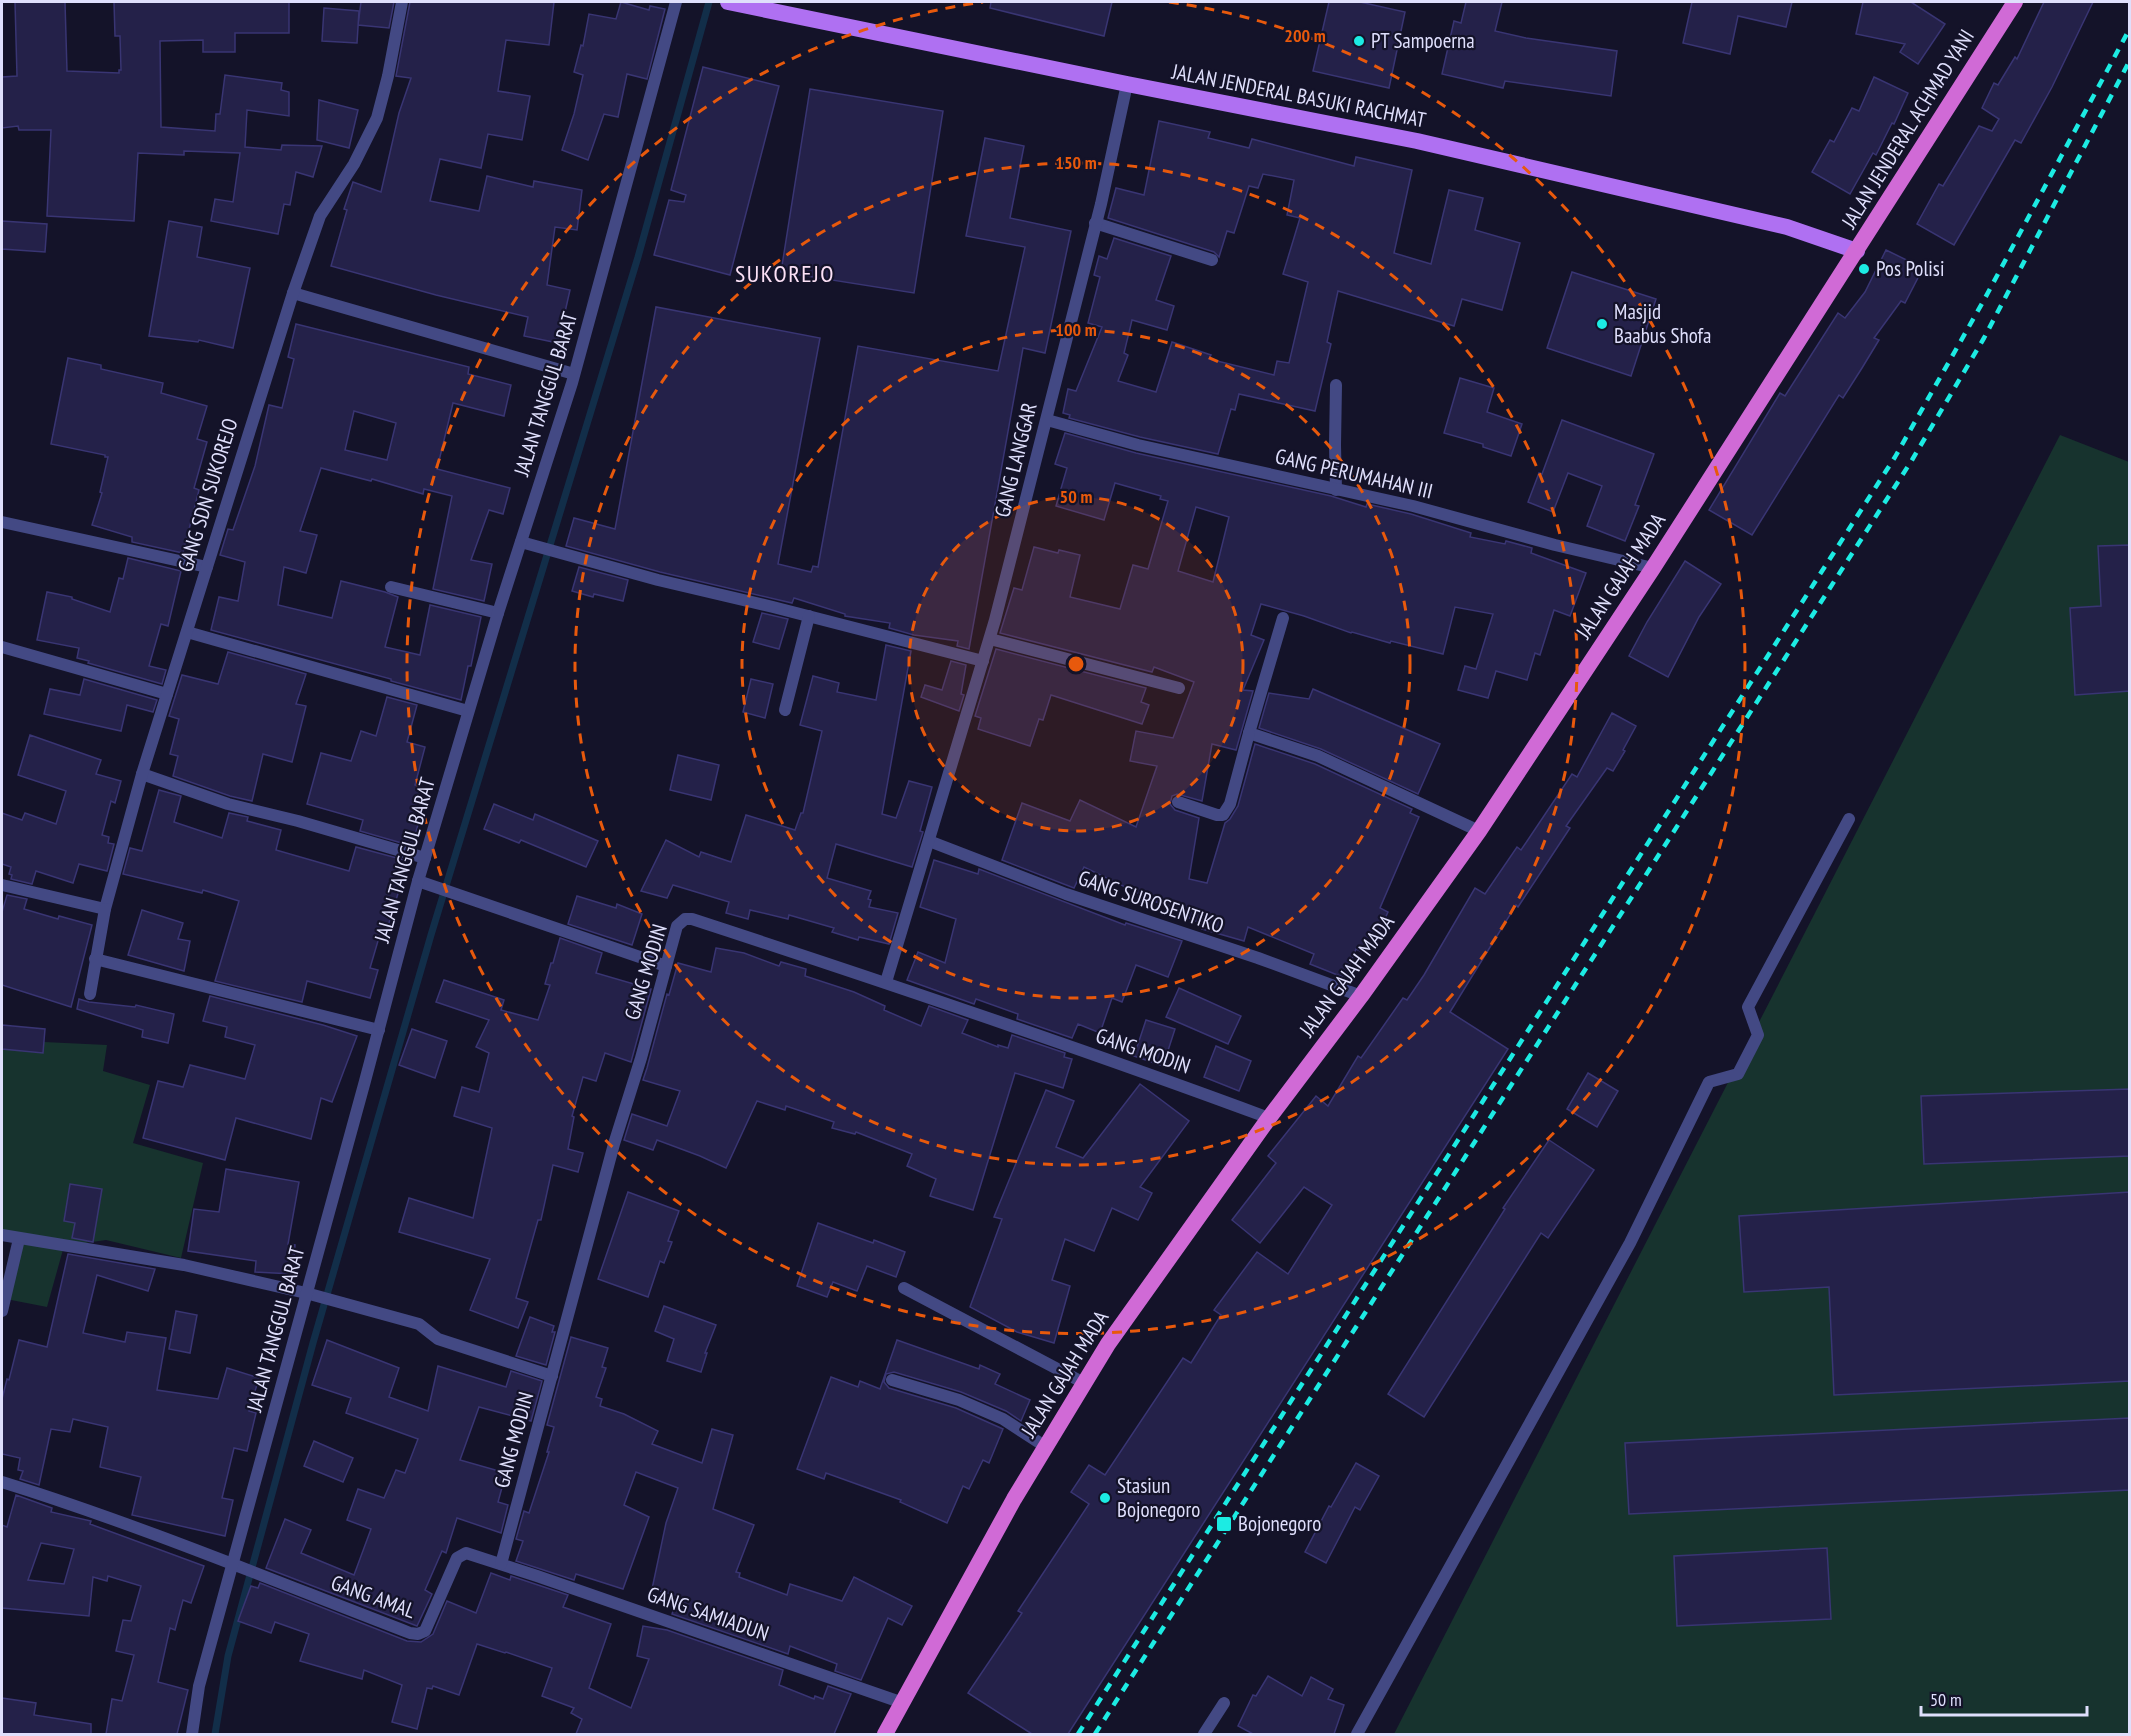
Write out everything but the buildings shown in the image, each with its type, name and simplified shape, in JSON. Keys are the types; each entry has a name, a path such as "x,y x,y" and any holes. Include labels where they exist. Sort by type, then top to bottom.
{"highway":[{"name":"JALAN JENDERAL ACHMAD YANI","path":"1857,251 2015,2"},
{"name":"JALAN GAJAH MADA","path":"885,1734 1014,1499 1108,1344 1269,1118 1361,996 1479,831 1653,568 1857,251"}],"main road":[{"name":"JALAN JENDERAL BASUKI RACHMAT","path":"733,2 770,6 1127,84 1417,141 1787,227 1857,251"}],"street":[{"name":"GANG SDN SUKOREJO","path":"90,994 105,909 142,774 252,419 292,293 320,216 354,164 377,118 388,76 402,2"},
{"name":"JALAN TANGGUL BARAT","path":"192,1734 199,1686 236,1565 306,1293 418,882 468,711 574,374 676,2"},
{"name":"GANG LANGGAR","path":"886,982 990,639 1101,204 1127,84"},
{"path":"1095,223 1212,260"},
{"path":"292,293 574,374"},
{"path":"1336,386 1336,490"},
{"name":"GANG PERUMAHAN III","path":"1047,420 1138,445 1413,506 1555,545 1653,568"},
{"path":"2,522 207,567"},
{"path":"521,542 578,559 983,661"},
{"path":"391,586 498,614"},
{"path":"785,710 809,616"},
{"path":"1178,802 1217,815 1223,815 1230,804 1283,618"},
{"path":"187,632 468,711"},
{"path":"990,639 1179,688"},
{"path":"2,647 167,694"},
{"path":"1249,733 1318,756 1479,831"},
{"path":"142,774 228,804 298,820 425,858"},
{"path":"1357,1734 1630,1243 1709,1082 1738,1074 1757,1036 1748,1007 1849,819"},
{"name":"GANG SUROSENTIKO","path":"929,841 1066,894 1258,958 1361,996"},
{"path":"418,882 666,966"},
{"path":"2,885 105,909"},
{"name":"GANG MODIN","path":"501,1564 614,1144 641,1058 677,926 686,919 692,919 886,982 1162,1078 1269,1118"},
{"path":"95,959 379,1030"},
{"path":"2,1235 184,1265 306,1293 419,1324 438,1339 552,1376"},
{"path":"2,1311 20,1239"},
{"path":"903,1288 1084,1383"},
{"path":"892,1380 959,1400 1003,1419 1046,1448"},
{"path":"2,1482 84,1508 236,1565"},
{"name":"GANG AMAL","path":"236,1565 410,1633 418,1634 425,1631 461,1555 466,1553 501,1564"},
{"name":"GANG SAMIADUN","path":"501,1564 903,1703"},
{"path":"1204,1734 1224,1703"}],"green space":[{"path":"2060,435 2129,462 2129,1734 1394,1734"},
{"path":"2,1040 107,1045 103,1071 150,1085 133,1143 203,1163 181,1258 106,1240 64,1246 47,1307 6,1299 21,1234 2,1232"}],"waterway":[{"path":"215,1734 228,1656 313,1343 431,935 638,257 709,2"}],"railway":[{"path":"1078,1734 1895,457 1984,300 2130,28"},
{"path":"1095,1734 1912,460 1984,338 2130,60"}],"place":[{"name":"PT Sampoerna","path":"1359,41"},
{"name":"Pos Polisi","path":"1864,269"},
{"name":"Masjid Baabus Shofa","path":"1602,324"},
{"name":"Stasiun Bojonegoro","path":"1105,1498"},
{"name":"Bojonegoro","path":"1224,1524"}],"district":[{"name":"SUKOREJO","path":"785,274"}]}
